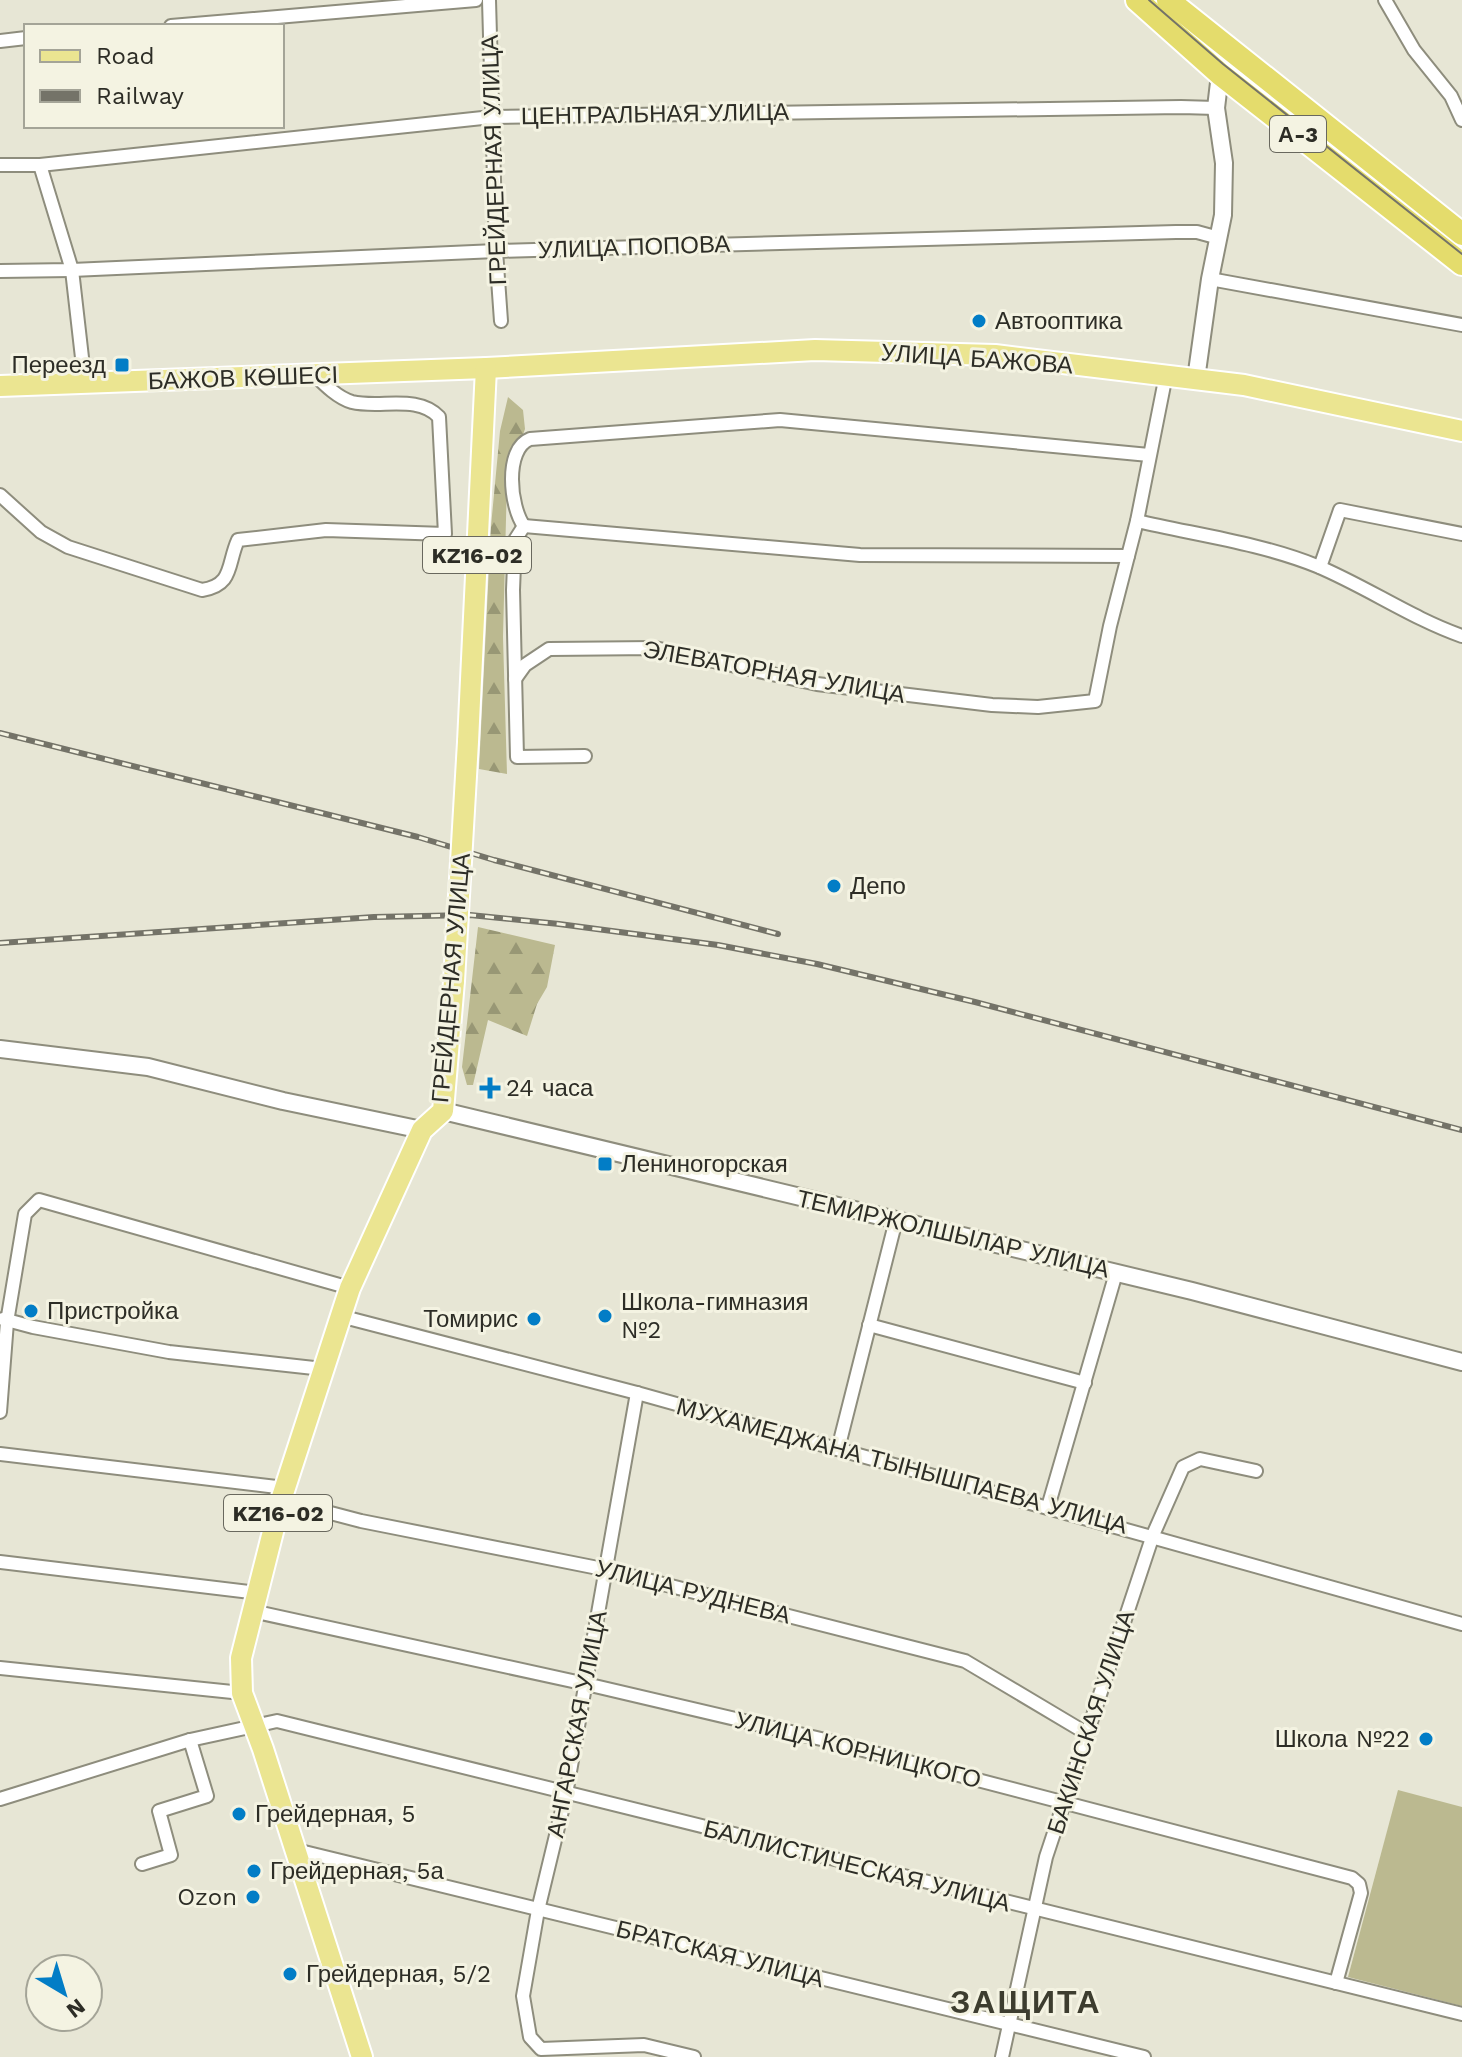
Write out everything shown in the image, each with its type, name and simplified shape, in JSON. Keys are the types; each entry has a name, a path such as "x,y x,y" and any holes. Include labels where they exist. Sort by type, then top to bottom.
{"highway":[{"name":"А-3","path":"1137,0 1220,74 1462,264"},
{"path":"1168,0 1462,234"}],"main road":[{"name":"УЛИЦА БАЖОВА","path":"486,368 815,350 995,355 1166,375 1291,394 1462,431"},
{"name":"БАЖОВ КӨШЕСІ","path":"0,386 486,368"},
{"name":"ГРЕЙДЕРНАЯ УЛИЦА","path":"362,2057 263,1749 242,1693 241,1658 283,1494 350,1288 422,1130 443,1111 468,742 486,368"}],"street":[{"path":"194,24 476,0"},
{"name":"ГРЕЙДЕРНАЯ УЛИЦА","path":"489,0 501,321"},
{"path":"1385,0 1414,50 1451,96 1462,120"},
{"path":"0,41 24,38"},
{"path":"1196,379 1210,279 1223,215 1224,163 1216,108 1220,74 1228,48"},
{"name":"ЦЕНТРАЛЬНАЯ УЛИЦА","path":"0,165 40,165 492,117 1216,108"},
{"path":"40,165 72,270 85,384"},
{"name":"УЛИЦА ПОПОВА","path":"0,271 496,251 1176,232 1197,232 1219,238"},
{"path":"1210,279 1462,325"},
{"path":"0,495 41,532 68,547 202,590 214,589 226,579 238,540 326,530 445,534 439,417 424,406 349,401 315,375"},
{"path":"524,526 860,555 1128,556 1166,375"},
{"path":"524,526 518,517 512,490 514,456 522,443 530,439 780,420 1149,455"},
{"path":"1320,567 1340,510 1462,534"},
{"path":"1137,521 1279,552 1320,567 1427,623 1462,633"},
{"path":"524,526 515,540 517,757 585,756"},
{"name":"ЭЛЕВАТОРНАЯ УЛИЦА","path":"515,679 525,665 549,649 655,648 817,684 977,704 1038,707 1095,701 1128,556"},
{"path":"0,1049 148,1067 283,1101 422,1130"},
{"name":"ТЕМИРЖОЛШЫЛАР УЛИЦА","path":"443,1111 1116,1273 1462,1362"},
{"path":"0,1412 4,1320 25,1214 39,1200 350,1288"},
{"path":"838,1449 896,1220"},
{"path":"1048,1507 1116,1273"},
{"name":"МУХАМЕДЖАНА ТЫНЫШПАЕВА УЛИЦА","path":"340,1316 637,1393 1462,1624"},
{"path":"4,1320 169,1352 323,1369"},
{"path":"869,1325 1085,1383"},
{"name":"АНГАРСКАЯ УЛИЦА","path":"637,1393 566,1794 538,1910 523,1996 530,2037 541,2049 644,2045 694,2057"},
{"name":"УЛИЦА РУДНЕВА","path":"0,1454 283,1494 361,1521 608,1570 965,1661 1086,1733"},
{"name":"БАКИНСКАЯ УЛИЦА","path":"1002,2057 1046,1857 1153,1535 1183,1467 1200,1459 1256,1471"},
{"name":"УЛИЦА КОРНИЦКОГО","path":"0,1562 255,1602 821,1739 1352,1878 1359,1884 1361,1893 1336,1983"},
{"path":"0,1668 242,1693"},
{"name":"БАЛЛИСТИЧЕСКАЯ УЛИЦА","path":"0,1799 190,1740 277,1721 1462,2014"},
{"path":"142,1864 171,1855 159,1811 207,1796 190,1740"},
{"name":"БРАТСКАЯ УЛИЦА","path":"296,1850 1144,2057"}],"green space":[{"path":"508,397 523,410 525,429 507,480 503,637 507,774 479,769 491,526 500,431"},
{"path":"478,927 555,945 547,987 537,1004 527,1036 488,1020 473,1085 467,1085 462,1067"},
{"path":"1398,1790 1462,1807 1462,2006 1348,1977"}],"tram line":[{"path":"1149,0 1223,64 1462,254"}],"railway":[{"path":"0,733 418,837 494,860 778,934"},
{"path":"0,943 374,917 470,915 559,924 718,945 817,964 975,1002 1462,1130"}],"place":[{"name":"Автооптика","path":"979,321"},
{"name":"Переезд","path":"122,365"},
{"name":"Депо","path":"834,886"},
{"name":"24 часа","path":"490,1088"},
{"name":"Лениногорская","path":"605,1164"},
{"name":"Пристройка","path":"31,1311"},
{"name":"Школа-гимназия №2","path":"605,1316"},
{"name":"Томирис","path":"534,1319"},
{"name":"Школа №22","path":"1426,1739"},
{"name":"Грейдерная, 5","path":"239,1814"},
{"name":"Грейдерная, 5а","path":"254,1871"},
{"name":"Ozon","path":"253,1897"},
{"name":"Грейдерная, 5/2","path":"290,1974"}],"district":[{"name":"ЗАЩИТА","path":"1026,2002"}]}
